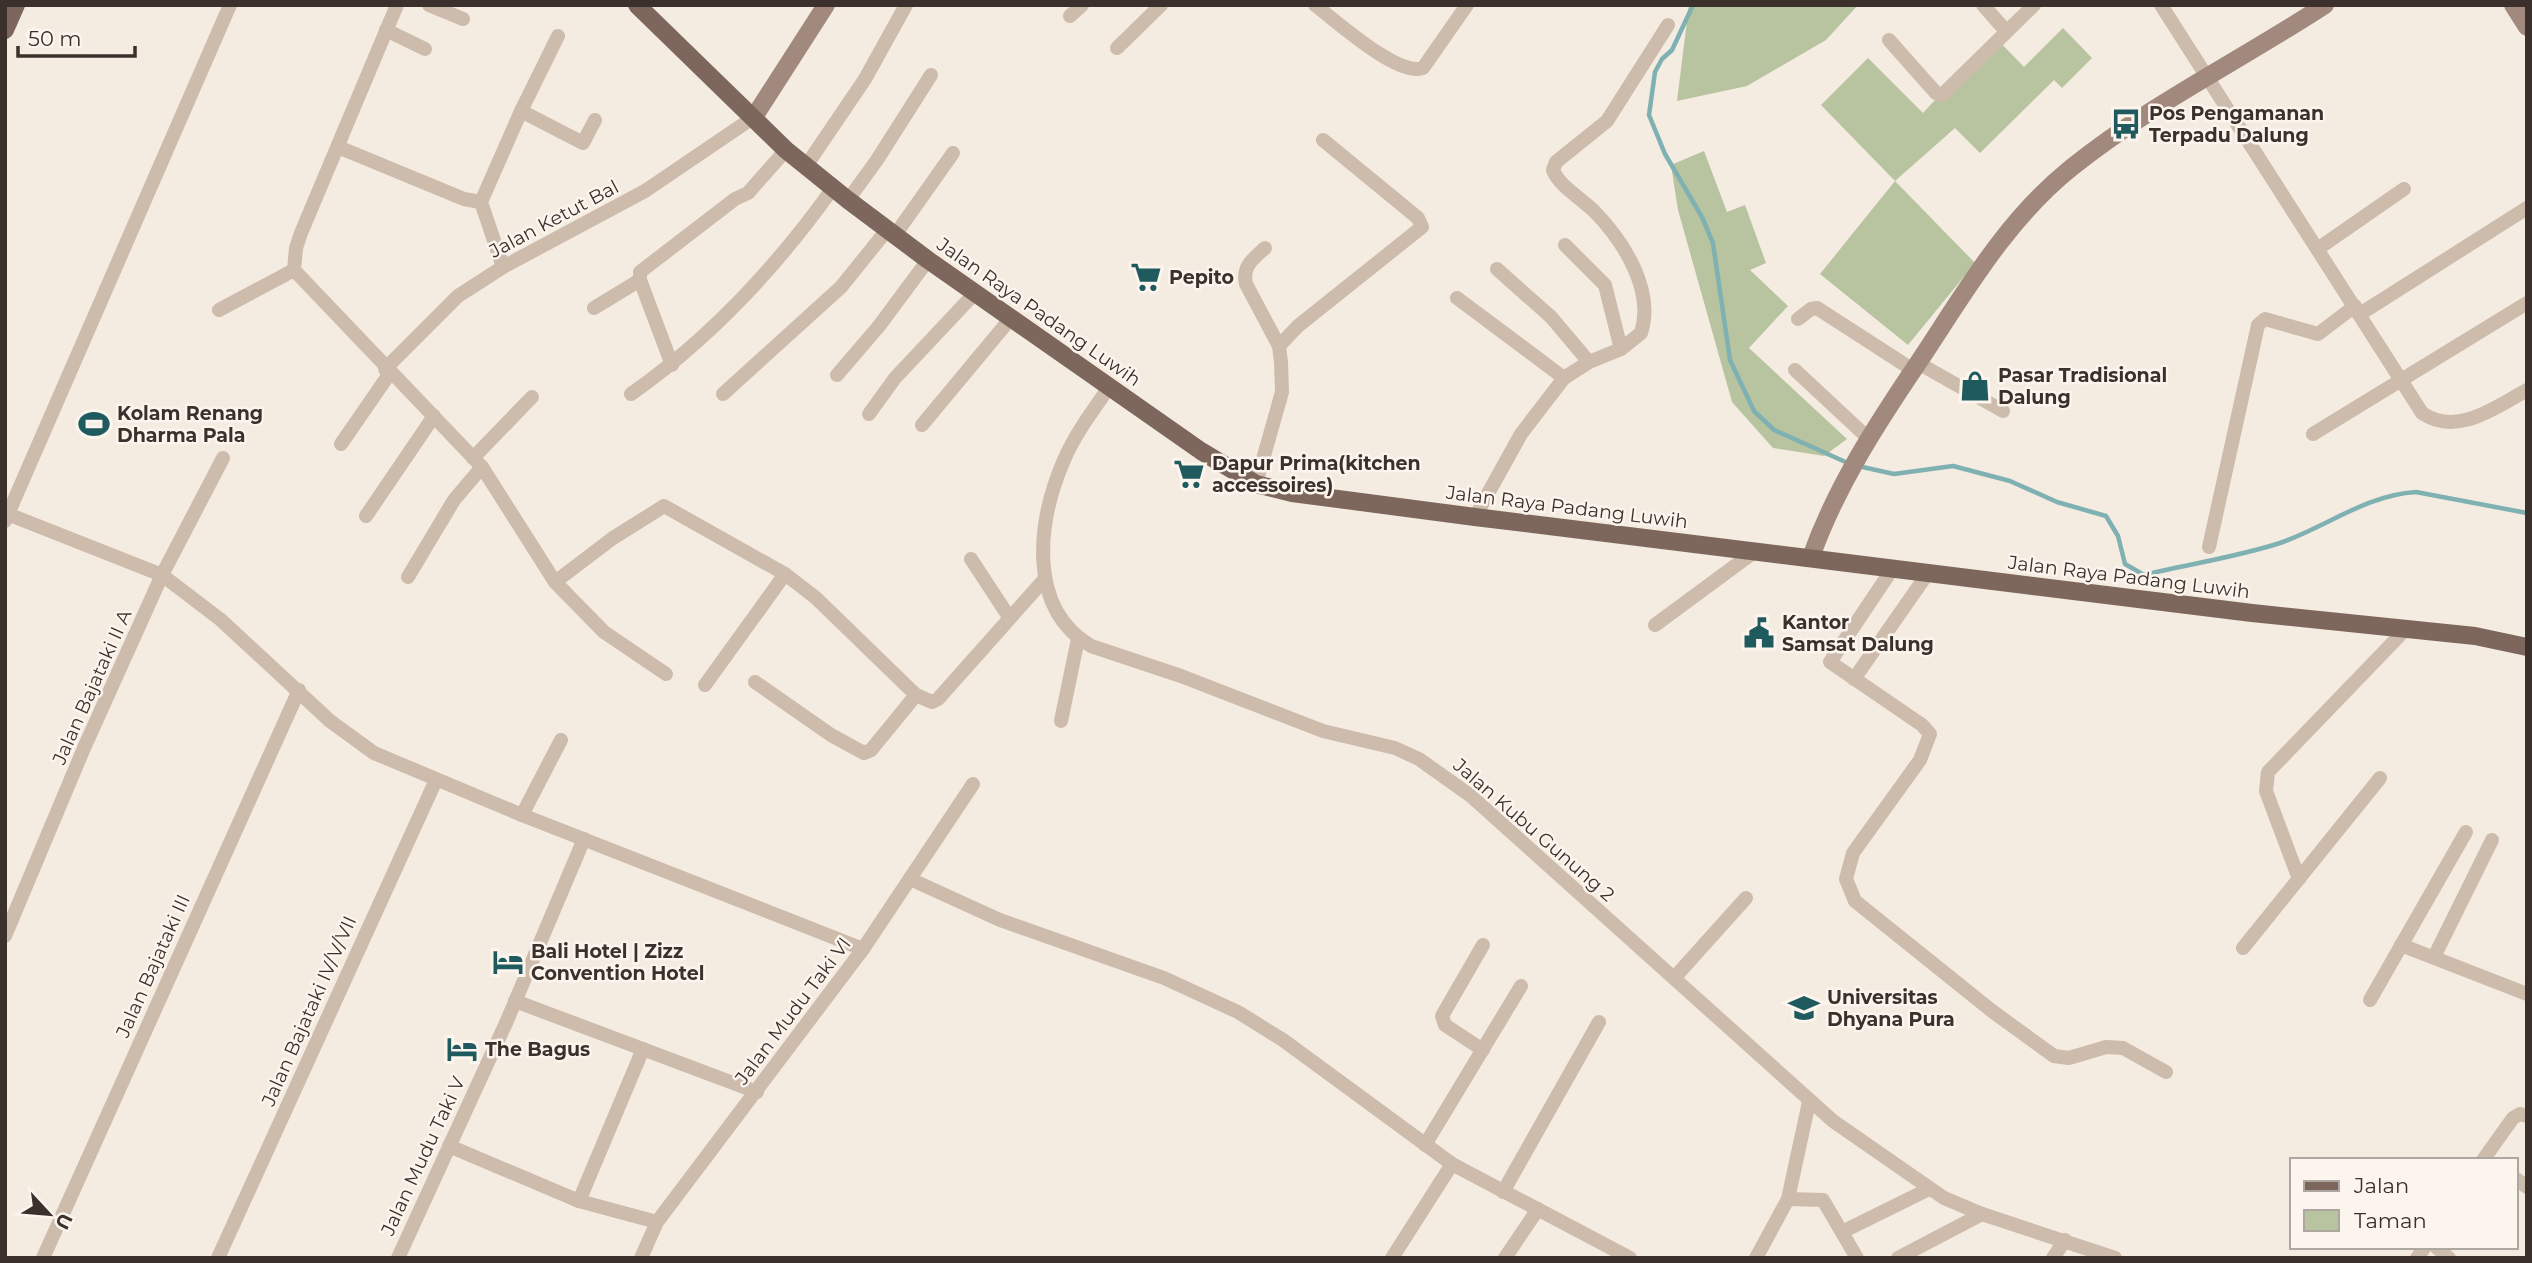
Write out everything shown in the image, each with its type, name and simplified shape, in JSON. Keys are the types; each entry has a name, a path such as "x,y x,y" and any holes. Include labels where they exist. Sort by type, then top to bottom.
{"main road":[{"path":"5,30 16,5"},
{"name":"Jalan Raya Padang Luwih","path":"638,6 786,150 832,188 928,260 1201,451 1256,484 1292,493 1475,517 2147,600 2474,636 2527,647"}],"street":[{"path":"230,5 6,516 162,575 221,620 355,742 436,780 863,949"},
{"path":"397,5 296,248 294,270 387,371 477,462 555,582 604,632 666,674"},
{"path":"429,5 463,19"},
{"path":"754,117 826,5"},
{"path":"807,166 865,79 905,5"},
{"path":"1070,16 1082,5"},
{"path":"1117,48 1161,5"},
{"path":"1315,5 1387,57 1412,70 1423,68 1466,5"},
{"path":"1983,5 2006,31"},
{"path":"1889,40 1940,95 2034,5"},
{"path":"2161,5 2319,248 2422,414 2433,419 2475,419 2527,390"},
{"path":"1811,557 1834,501 1868,438 1968,283 2036,199 2071,168 2128,127 2325,5"},
{"path":"2513,5 2527,27"},
{"path":"1475,517 1521,434 1564,378 1589,362 1621,349 1641,333 1644,296 1625,251 1596,213 1553,170 1556,162 1607,121 1668,25"},
{"path":"386,30 425,49"},
{"path":"503,267 481,202 558,36"},
{"path":"848,200 877,160 930,75"},
{"path":"521,111 583,143 595,120"},
{"name":"Jalan Ketut Bal","path":"341,444 387,371 457,296 503,267 645,191 754,117"},
{"path":"1279,346 1298,326 1422,227 1418,218 1323,140"},
{"path":"338,147 464,200 481,202"},
{"path":"672,365 640,280 643,268 669,252 735,199 748,193 786,150"},
{"path":"723,394 841,287 891,232 953,153"},
{"path":"631,394 672,365 773,266 832,188"},
{"path":"2319,248 2404,189"},
{"path":"2209,547 2259,325 2266,319 2318,334 2325,332 2527,208"},
{"path":"1565,245 1605,285 1621,349"},
{"path":"1256,484 1282,392 1279,346 1244,275 1251,261 1265,248"},
{"path":"837,374 879,326 928,260"},
{"path":"1497,268 1551,317 1589,362"},
{"path":"219,310 294,270"},
{"path":"594,308 640,280"},
{"path":"869,414 895,378 975,293"},
{"path":"1457,299 1564,378"},
{"path":"2313,434 2527,303"},
{"path":"1798,319 1811,309 1818,309 1915,366 2003,411"},
{"path":"922,425 1011,318"},
{"path":"1794,370 1868,438"},
{"path":"1061,721 1078,639 1062,621 1043,581 1048,514 1064,460 1110,386"},
{"path":"408,577 477,462 532,397"},
{"path":"366,516 434,416"},
{"name":"Jalan Bajataki II A","path":"5,936 84,748 162,575 223,458"},
{"path":"555,582 613,538 664,506 785,574 816,598 916,695 925,700 938,699 1043,581"},
{"path":"1655,625 1754,552"},
{"path":"971,559 1009,617"},
{"path":"1893,568 1830,662 1922,725 1930,734 1920,760 1853,853 1846,879 1855,901 1992,1011 2054,1056 2068,1058 2106,1047 2123,1048 2166,1073"},
{"path":"1854,679 1928,573"},
{"path":"705,685 785,574"},
{"path":"2299,878 2266,791 2268,772 2405,630"},
{"name":"Jalan Kubu Gunung 2","path":"1078,639 1323,731 1395,748 1419,759 1471,796 1551,871 1675,977 1809,1102 1929,1189 1982,1214 2115,1258"},
{"path":"755,682 831,735 864,753 871,750 916,695"},
{"name":"Jalan Bajataki III","path":"43,1258 299,690"},
{"path":"522,815 561,740"},
{"path":"2243,948 2379,778"},
{"name":"Jalan Bajataki IV/V/VII","path":"218,1258 436,780"},
{"name":"Jalan Mudu Taki VI","path":"641,1258 657,1222 863,949 973,784"},
{"path":"2370,1000 2466,832"},
{"name":"Jalan Mudu Taki V","path":"398,1258 515,1001 584,839"},
{"path":"2434,957 2492,840"},
{"path":"910,879 1000,920 1201,992 1271,1031 1452,1164 1624,1256"},
{"path":"1675,977 1746,898"},
{"path":"1483,945 1442,1016 1445,1025 1483,1049"},
{"path":"2401,945 2527,994"},
{"path":"1425,1145 1521,986"},
{"path":"515,1001 757,1092"},
{"path":"1503,1192 1598,1022"},
{"path":"579,1201 643,1049"},
{"path":"1756,1258 1788,1199 1809,1102"},
{"path":"2488,1158 2520,1117"},
{"path":"449,1146 579,1201 657,1222"},
{"path":"1392,1258 1452,1164"},
{"path":"1842,1232 1929,1189"},
{"path":"1788,1199 1823,1200 1857,1258"},
{"path":"1505,1258 1538,1209"},
{"path":"1898,1258 1982,1214"},
{"path":"2053,1258 2065,1240"}],"green space":[{"path":"1689,5 1858,5 1826,40 1747,86 1677,101"},
{"path":"2063,28 2092,58 2062,88 2054,80 1980,153 1955,128 1895,181 1821,105 1868,58 1923,113 1994,36 2024,67"},
{"path":"1704,151 1727,212 1745,205 1766,263 1750,270 1788,306 1749,348 1847,439 1824,456 1773,448 1732,402 1678,210 1671,165"},
{"path":"1895,181 1975,263 1908,345 1820,274"}],"waterway":[{"path":"1693,5 1672,50 1662,59 1655,72 1649,115 1665,154 1702,217 1713,243 1730,360 1754,411 1774,430 1850,464"},
{"path":"1858,466 1894,474 1953,466 2010,481 2057,502 2106,516 2118,536 2125,564 2144,575 2280,543 2363,505 2398,494 2416,492 2527,513"}],"place":[{"name":"Pos Pengamanan Terpadu Dalung","path":"2126,124"},
{"name":"Pepito","path":"1146,277"},
{"name":"Pasar Tradisional Dalung","path":"1975,386"},
{"name":"Kolam Renang Dharma Pala","path":"94,424"},
{"name":"Dapur Prima(kitchen accessoires)","path":"1189,474"},
{"name":"Kantor Samsat Dalung","path":"1759,633"},
{"name":"Bali Hotel | Zizz Convention Hotel","path":"508,962"},
{"name":"Universitas Dhyana Pura","path":"1804,1008"},
{"name":"The Bagus","path":"462,1049"}]}
